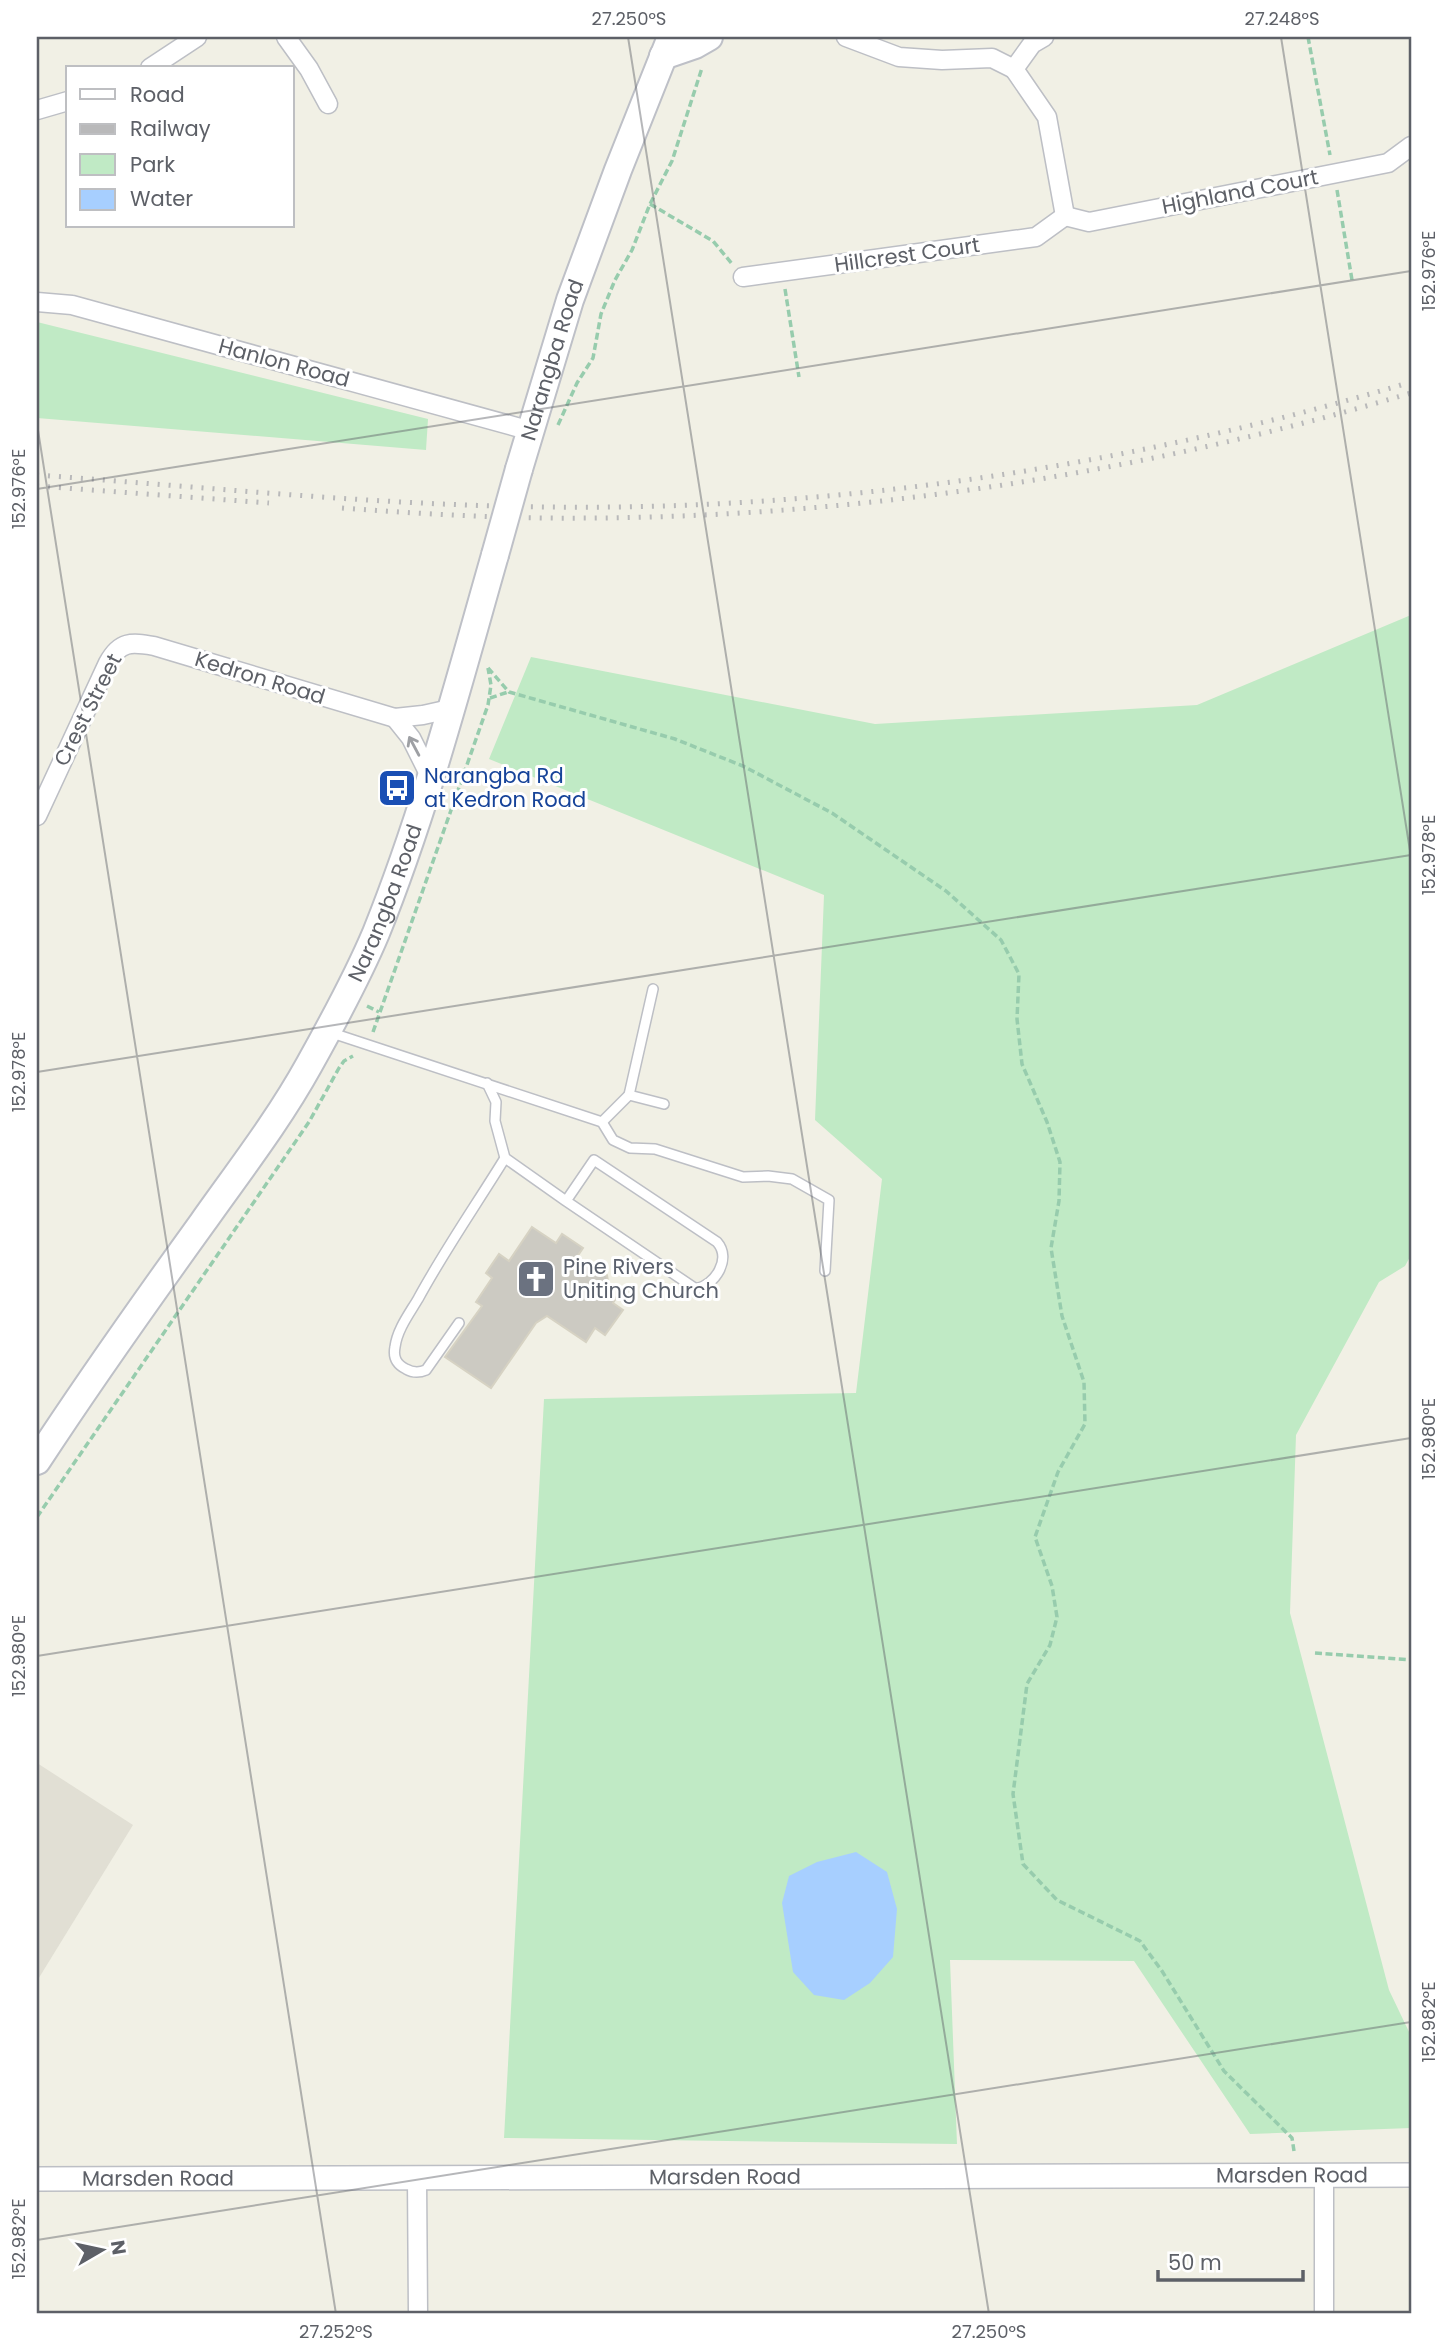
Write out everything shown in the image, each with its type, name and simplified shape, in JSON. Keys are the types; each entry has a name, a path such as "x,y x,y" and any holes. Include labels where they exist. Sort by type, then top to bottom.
{"main road":[{"path":"667,46 695,45 709,37"},
{"name":"Narangba Road","path":"37,1461 117,1342 277,1118 309,1065 375,935 430,776 519,469 543,431 570,300 667,46"}],"street":[{"path":"153,66 197,37"},
{"path":"286,37 309,69 328,104"},
{"path":"846,37 899,57 942,60 992,58 1014,69 1047,117 1065,216"},
{"path":"1014,69 1032,44 1044,37"},
{"path":"37,110 66,102"},
{"name":"Highland Court","path":"1065,216 1089,222 1388,163 1411,146"},
{"name":"Hillcrest Court","path":"743,277 1036,237 1065,216"},
{"name":"Hanlon Road","path":"37,302 72,305 543,431"},
{"name":"Kedron Road","path":"124,645 141,643 154,646 395,718 450,709"},
{"name":"Crest Street","path":"37,816 108,663 114,653 124,645"},
{"path":"395,718 411,738 430,776"},
{"name":"Marsden Road","path":"37,2179 1411,2175"},
{"path":"1324,2176 1324,2314"},
{"path":"417,2178 418,2314"}],"lane":[{"path":"602,1122 629,1095 653,989"},
{"path":"327,1031 602,1122 613,1140 630,1148 655,1149 743,1177 792,1179 829,1200 825,1271"},
{"path":"487,1083 496,1102 495,1121 505,1158 566,1201 696,1289 705,1287 715,1279 723,1254 717,1242 594,1160 566,1201"},
{"path":"629,1095 664,1104"},
{"path":"459,1323 429,1366 421,1372 404,1368 395,1359 394,1349 403,1325 505,1158"}],"path":[{"path":"543,431 593,358 601,314 672,161 702,66"},
{"path":"650,204 713,241 743,277"},
{"path":"782,272 799,377"},
{"path":"375,1027 490,698 488,668 509,692 675,739 743,766 832,813 946,891 1001,940 1019,974 1017,1019 1022,1064 1047,1122 1060,1162 1059,1201 1051,1248 1062,1316 1084,1382 1085,1424 1058,1472 1035,1537 1052,1586 1057,1617 1050,1645 1027,1684 1013,1794 1023,1864 1057,1900 1139,1941 1162,1971 1224,2071 1292,2138 1294,2151"},
{"path":"490,698 509,692"},
{"path":"367,1006 379,1012"},
{"path":"37,1517 309,1122 339,1068 349,1057 358,1055"},
{"path":"1315,1653 1411,1660"}],"shaded area":[{"path":"37,1763 133,1825 37,1981"}],"green space":[{"path":"37,322 428,419 426,450 37,418"},
{"path":"1411,615 1411,1255 1405,1266 1379,1282 1296,1435 1290,1613 1389,1990 1411,2036 1411,2128 1250,2134 1134,1961 950,1960 957,2144 504,2138 544,1399 856,1393 882,1179 815,1120 824,895 489,759 531,657 875,724 1197,705"}],"water":[{"path":"856,1852 887,1872 897,1909 893,1957 870,1983 844,2000 814,1995 793,1972 782,1903 789,1876 817,1862"}],"building":[{"path":"532,1227 556,1243 562,1234 583,1248 577,1257 607,1275 610,1294 616,1298 613,1303 623,1310 605,1335 595,1328 586,1342 547,1316 536,1323 491,1388 445,1357 482,1306 476,1302 492,1278 486,1273 499,1254 509,1261"}],"railway":[{"path":"37,475 481,506 655,506 765,501 983,478 1091,460 1199,438 1411,382"},
{"path":"342,508 543,518 653,517 763,512 873,502 1090,470 1305,423 1411,393"},
{"path":"37,486 269,503"}],"place":[{"name":"Narangba Rd at Kedron Road","path":"397,788"},
{"name":"Pine Rivers Uniting Church","path":"536,1279"}]}
